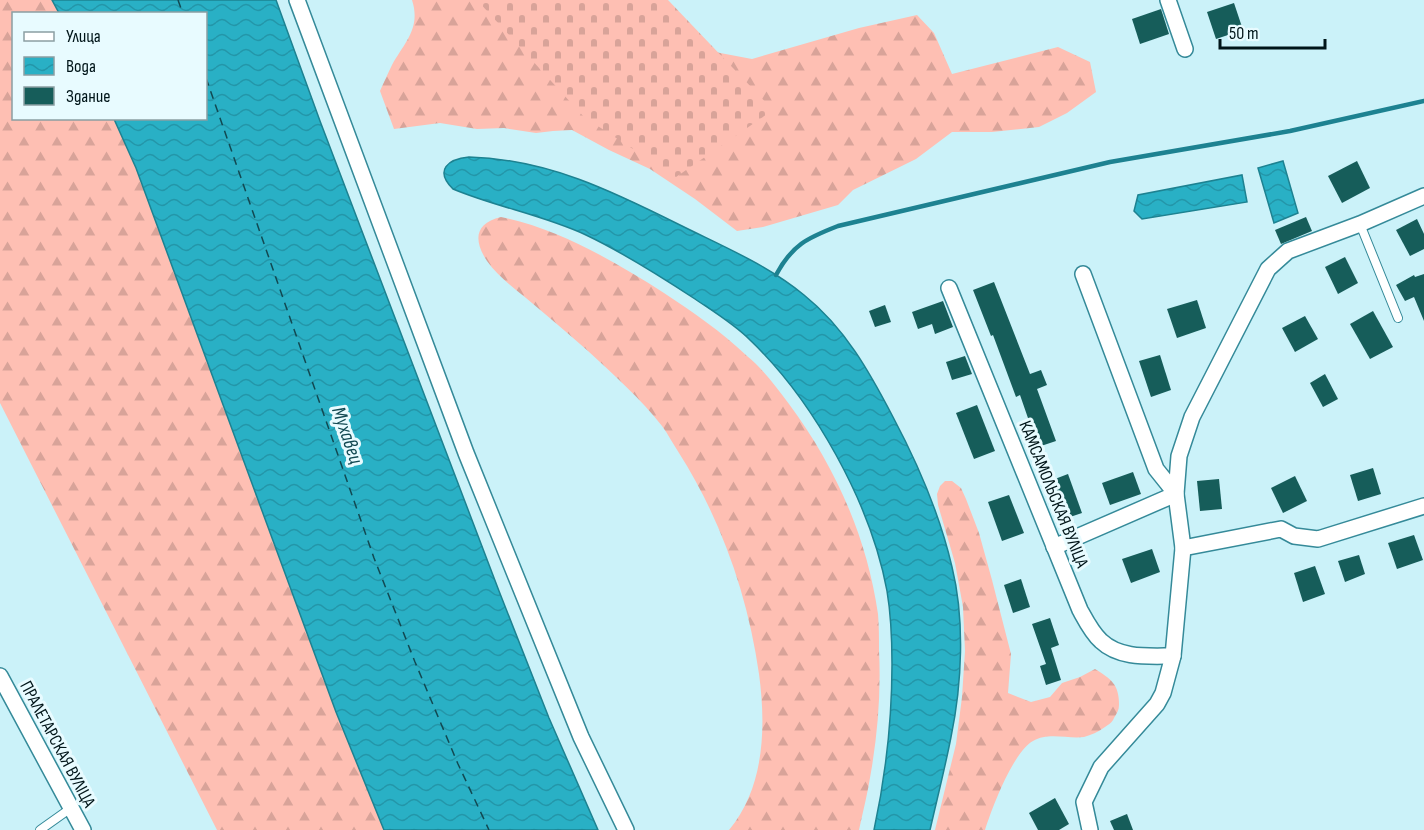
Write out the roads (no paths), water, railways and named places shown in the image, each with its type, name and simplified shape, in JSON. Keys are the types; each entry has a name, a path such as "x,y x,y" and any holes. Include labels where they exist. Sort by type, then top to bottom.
{"street":[{"path":"297,0 466,453 581,737 626,830"},
{"path":"1168,0 1185,50"},
{"path":"1090,830 1084,802 1092,785 1101,767 1157,704 1163,693 1173,656 1183,548 1176,494 1179,456 1192,417 1268,269 1288,251 1360,224 1424,196"},
{"path":"1083,274 1156,469 1176,494"},
{"name":"КАМСАМОЛЬСКАЯ ВУЛІЦА","path":"949,288 1080,610 1090,628 1111,649 1122,653 1137,656 1173,656"},
{"path":"1054,546 1176,494"},
{"path":"1183,548 1281,529 1294,536 1318,539 1424,506"},
{"name":"ПРАЛЕТАРСКАЯ ВУЛІЦА","path":"0,676 83,830"}],"lane":[{"path":"1360,224 1398,318"},
{"path":"39,830 71,808"}],"water":[{"name":"Мухавец","path":"52,0 276,0 499,591 549,718 598,830 384,830 336,712 136,168 114,120 207,120 207,12 58,12"},
{"path":"469,157 525,164 578,179 629,200 728,248 775,274 804,295 832,322 855,351 884,400 919,471 935,509 956,587 960,630 958,696 949,749 930,830 874,830 885,768 891,706 892,646 887,591 868,524 837,456 817,423 774,365 750,340 724,318 669,282 628,257 570,228 453,189 445,176 446,167 455,160"},
{"path":"1283,161 1298,213 1274,223 1258,168"},
{"path":"1242,175 1247,202 1142,219 1134,211 1138,195"}],"waterway":[{"path":"776,275 794,249 817,234 838,226 1110,162 1290,131 1424,101"}]}
